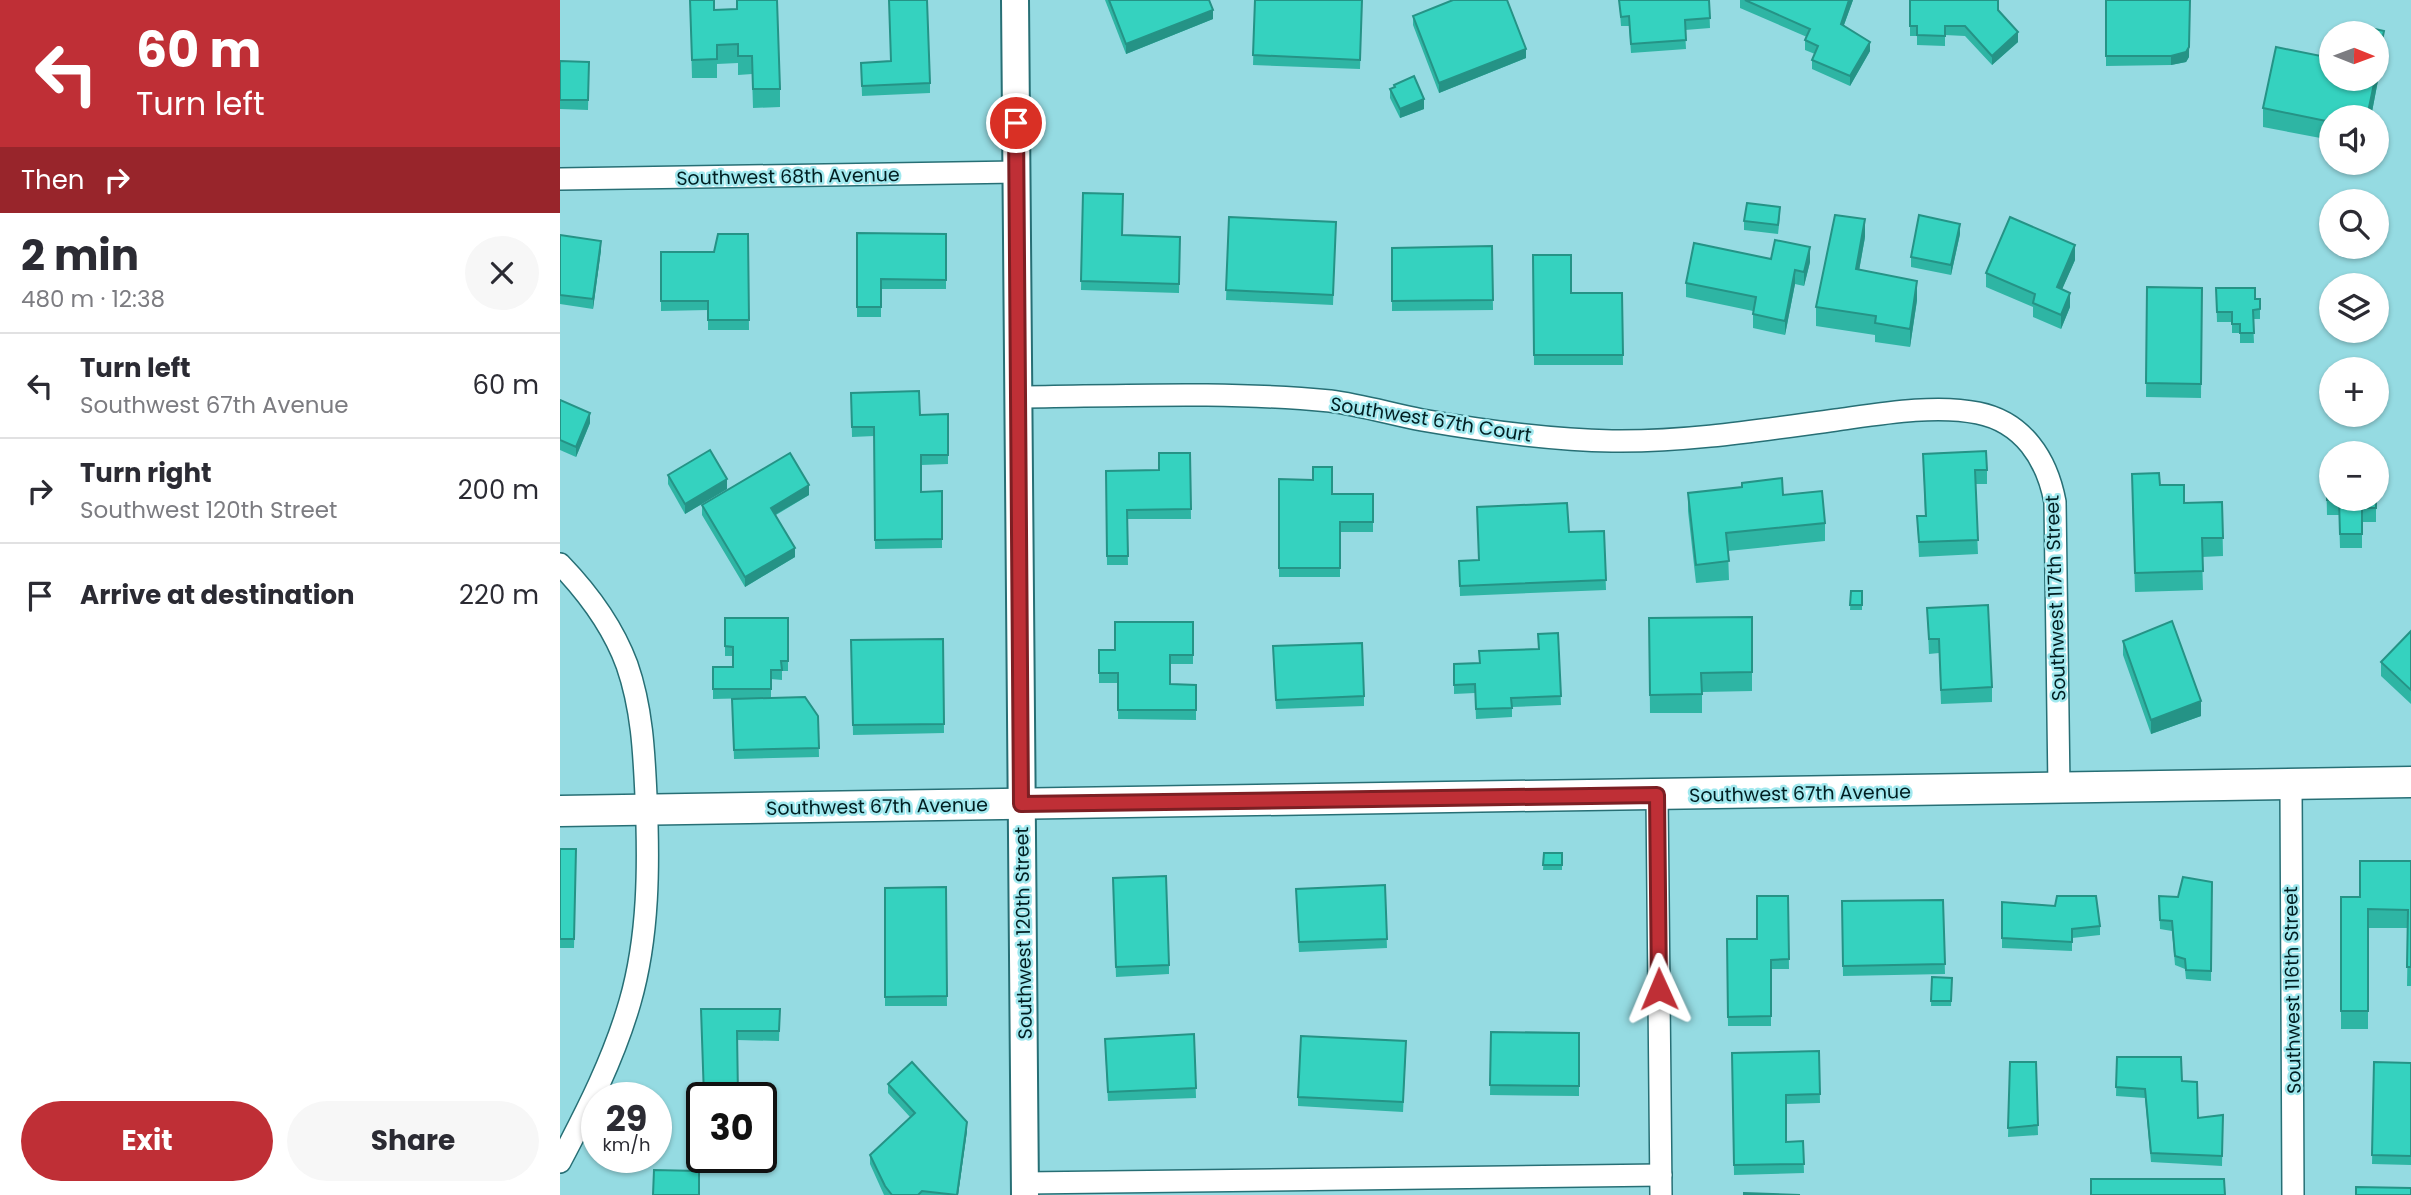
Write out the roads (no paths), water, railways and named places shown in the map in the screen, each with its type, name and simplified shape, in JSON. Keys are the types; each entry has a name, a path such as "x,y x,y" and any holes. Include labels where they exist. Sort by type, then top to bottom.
{"main road":[{"name":"Southwest 67th Avenue","path":"560,811 2291,786 2411,782"}],"street":[{"name":"Southwest 120th Street","path":"1015,0 1025,1189"},
{"name":"Southwest 68th Avenue","path":"560,179 1017,172"},
{"name":"Southwest 67th Court","path":"1018,397 1213,394 1308,400 1355,405 1490,432 1612,441 1718,436 1873,415 1942,410 1980,413 2007,424"},
{"name":"Southwest 117th Street","path":"2007,424 2032,444 2052,485 2055,502 2059,788"},
{"path":"560,564 600,613 626,663 639,711 646,810 644,916 636,978 611,1056 560,1162"},
{"name":"Southwest 116th Street","path":"2291,786 2294,1195"},
{"path":"1025,1189 1661,1185 1657,795"}]}
